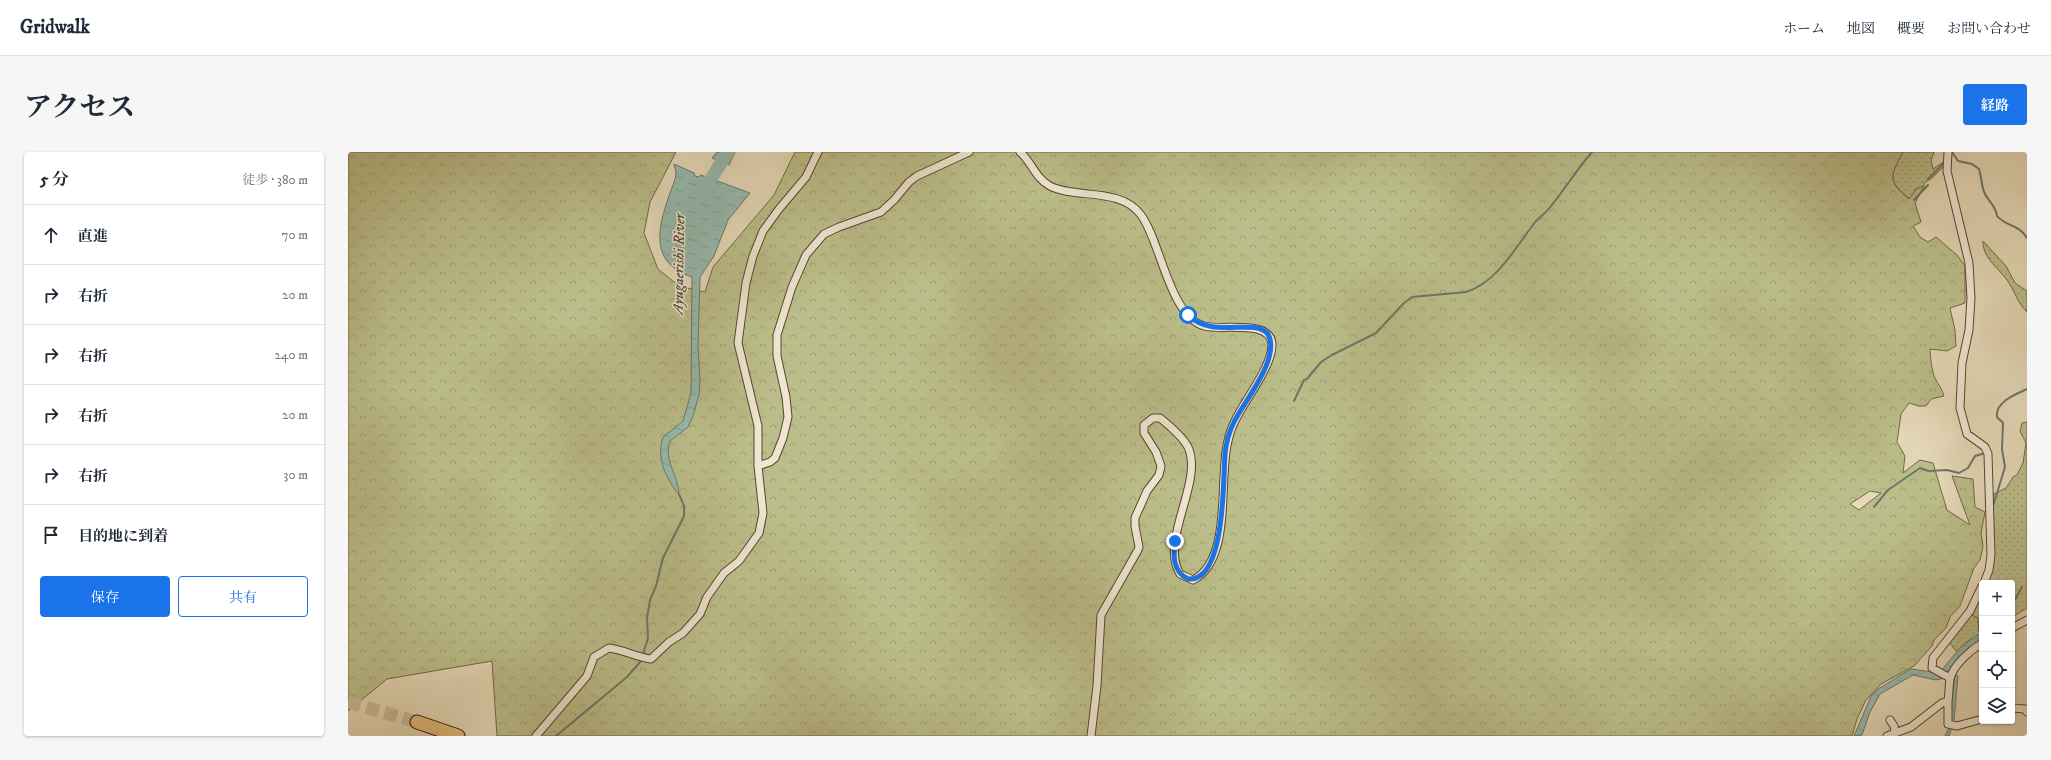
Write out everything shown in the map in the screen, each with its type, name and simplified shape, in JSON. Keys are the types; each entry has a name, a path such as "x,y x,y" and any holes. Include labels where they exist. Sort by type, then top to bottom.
{"highway":[{"path":"421,724 458,736"}],"street":[{"path":"536,736 587,676 594,657 609,648 625,650 637,657 651,659 669,642 683,633 700,614 707,597 724,573 739,561 759,533 763,513 758,466 758,426 738,343 745,287 753,256 763,231 806,177 818,152"},
{"path":"758,466 770,462 775,458 787,424 788,410 777,356 777,335 792,286 800,266 811,247 831,230 873,215 888,207 908,182 917,176 969,152"},
{"path":"1020,152 1036,175 1050,186 1059,190 1104,195 1136,209 1149,230 1163,269 1180,303 1192,319 1211,327 1252,328 1262,330 1268,334 1272,343 1264,370 1238,414 1229,433 1225,453 1220,534 1215,553 1207,568 1193,580 1180,574 1174,556 1175,541 1188,482 1190,452 1181,438 1160,418 1152,418 1144,425 1144,433 1156,452 1161,463 1161,470 1147,491 1135,518 1138,550 1101,614 1097,686 1091,736"},
{"path":"1948,152 1947,170 1968,263 1971,298 1969,330 1962,363 1960,408 1967,434 1985,447 1988,455 1991,555 1989,570 1985,580"},
{"path":"1948,674 1932,668 1933,658 1970,611 1979,592"},
{"path":"2015,626 2027,620"},
{"path":"1979,646 1948,674 1948,701 1951,725 1979,720"},
{"path":"1891,734 1911,727 1942,703 1948,701"},
{"path":"2015,708 2025,710 2027,712"},
{"path":"1890,720 1894,726 1891,734"}],"green space":[{"path":"348,152 676,152 650,202 644,233 658,269 679,286 705,292 713,267 774,195 795,152 1903,152 1893,173 1894,183 1909,199 1916,189 1924,186 1915,203 1921,222 1913,226 1920,237 1928,242 1936,237 1957,255 1965,266 1965,303 1950,308 1955,330 1956,346 1947,351 1930,349 1934,374 1944,396 1931,399 1926,406 1919,406 1909,403 1901,414 1897,442 1905,456 1903,473 1920,460 1933,463 1947,510 1970,525 1952,476 1973,479 1975,507 1985,512 1981,533 1983,546 1980,560 1974,568 1960,606 1950,617 1946,628 1934,640 1932,646 1914,666 1881,684 1866,700 1857,719 1852,736 497,736 492,661 387,679 348,711","holes":["1870,491 1881,493 1859,510 1850,504"]},
{"path":"1903,152 1934,152 1931,160 1933,169 1945,161 1945,165 1932,178 1924,183 1924,186 1916,189 1910,199 1897,187 1893,178 1895,167"},
{"path":"1983,241 2006,266 2015,283 2027,291 2027,312 2021,305 2006,278 1989,258"},
{"path":"2027,422 2027,608 2015,615 2015,580 1986,580 1991,504 1994,494 2006,488 2013,477 2017,475 2023,463 2026,443 2020,431 2022,423"},
{"path":"1979,598 1979,631 1978,618 1970,614"},
{"path":"1970,614 1978,618 1979,635 1968,641 1957,652 1948,641"}],"water":[{"path":"717,152 735,152 729,165 712,158"},
{"path":"674,164 694,173 695,176 698,177 701,175 750,193 728,220 714,256 700,277 698,345 700,380 699,395 688,427 670,441 668,448 668,455 677,481 679,495 666,475 661,453 663,437 683,421 691,393 692,277 678,271 669,263 663,254 660,244 662,221 676,175"},
{"path":"1979,634 1979,643 1944,678 1936,680 1913,675 1880,694 1870,712 1862,735 1854,736 1871,696 1878,689 1911,669 1939,673 1961,647"},
{"path":"1955,675 1958,676 1954,721 1949,736 1945,736 1952,721 1950,717"}],"waterway":[{"name":"Ayugaerishi River","path":"702,193 728,152"},
{"path":"1294,401 1304,380 1307,379 1321,362 1376,333 1404,303 1412,297 1466,292 1488,280 1506,262 1536,221 1546,212 1592,152"},
{"path":"1952,152 1958,161 1972,164 1979,169 1984,191 1995,209 1997,216 2004,222 2020,230 2027,238"},
{"path":"1928,179 1944,163"},
{"path":"1914,200 1928,185"},
{"path":"1993,506 2005,467 2002,449 2003,423 1997,417 1997,412 1999,407 2007,399 2027,389"},
{"path":"1874,507 1888,490 1920,468 1929,471 1947,470 1959,473 1968,468 1975,456 1985,453"},
{"path":"556,736 627,677 641,661 648,638 647,618 650,600 656,586 663,558 684,516 684,506 679,494"},
{"path":"2015,600 2022,587"}],"tunnel":[{"path":"348,702 417,722"}],"route":[{"path":"1175,541 1174,563 1177,569 1180,574 1188,579 1193,580 1197,578 1207,568 1211,561 1215,553 1220,534 1225,453 1229,433 1238,414 1264,370 1272,347 1272,343 1266,331 1246,327 1233,329 1211,327 1202,325 1188,315"}]}
